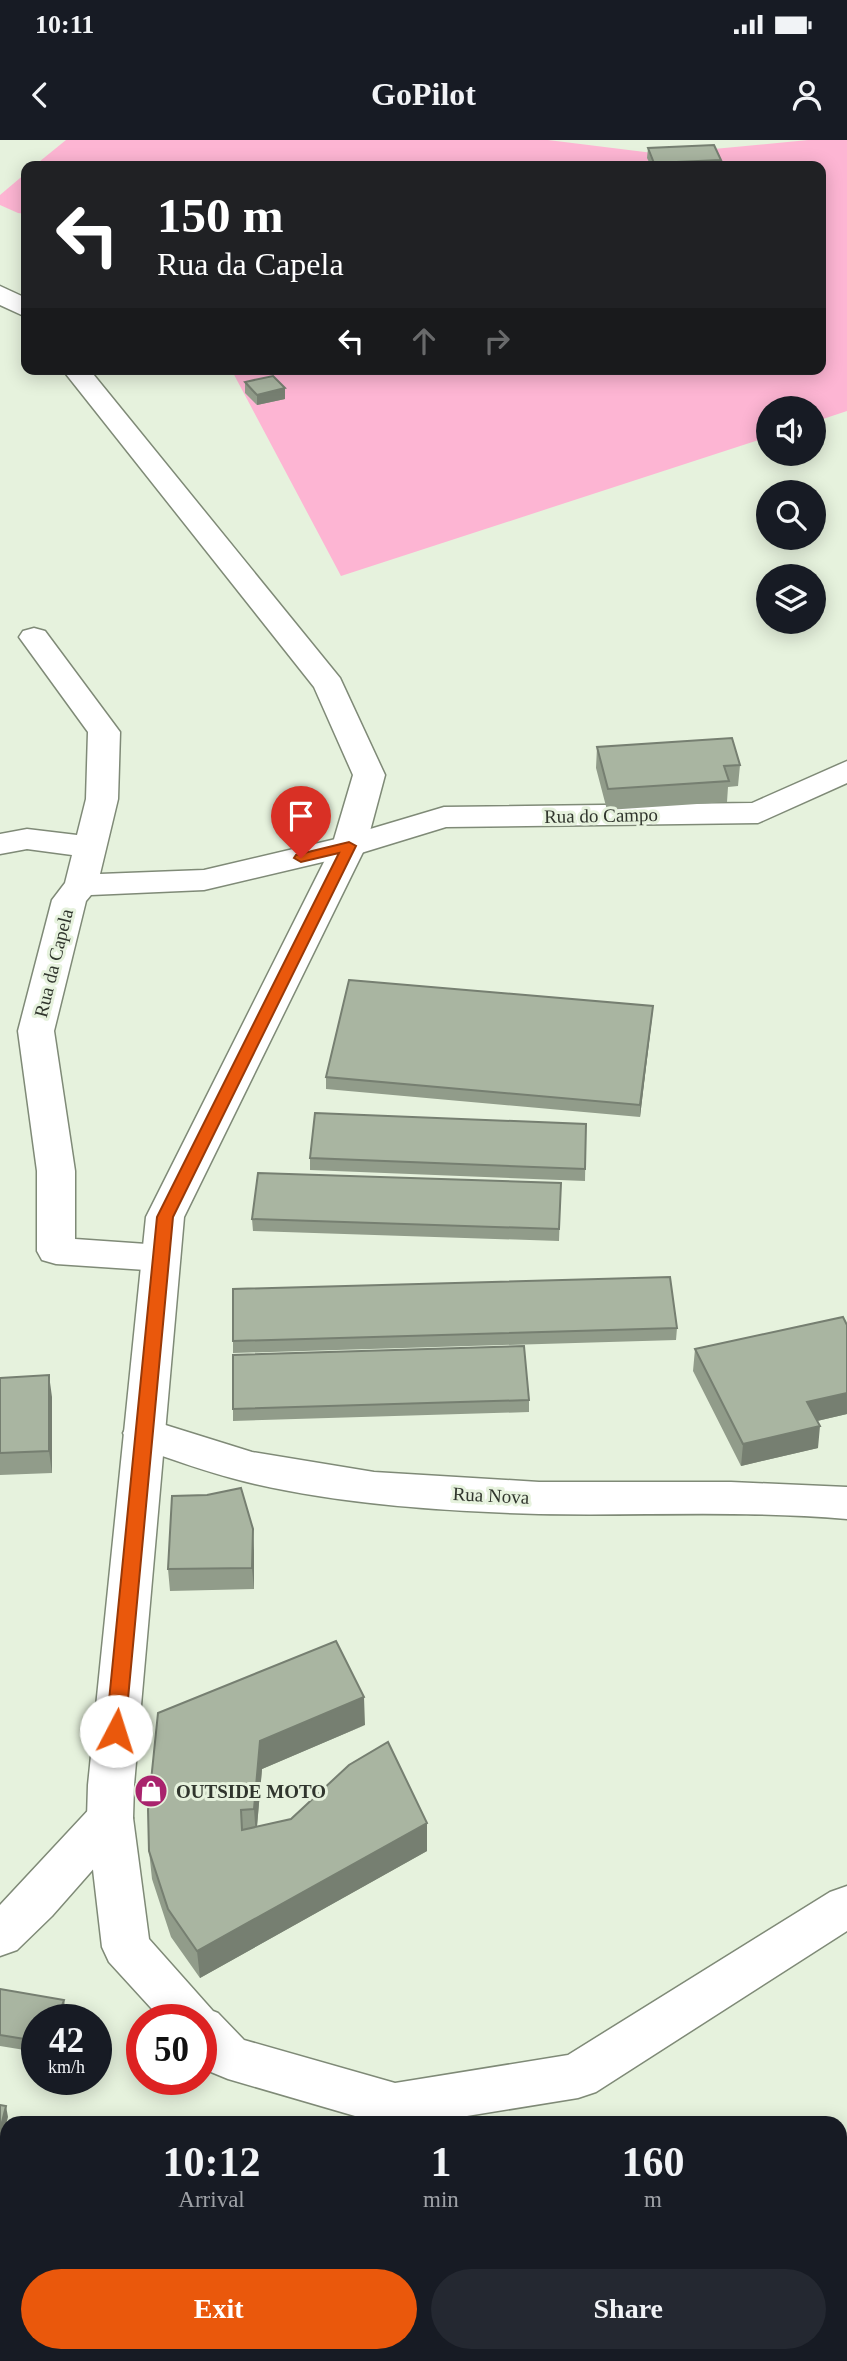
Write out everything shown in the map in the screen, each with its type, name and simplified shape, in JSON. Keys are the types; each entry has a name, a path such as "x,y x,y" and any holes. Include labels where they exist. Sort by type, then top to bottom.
{"main road":[{"path":"0,294 21,306"},
{"path":"80,375 328,685 369,775 349,846 165,1217 143,1433 110,1818 126,1947 178,2004"},
{"path":"34,637 104,732 102,799 81,885"},
{"name":"Rua do Campo","path":"349,846 444,817 758,813 847,771"},
{"path":"0,844 27,839 89,847"},
{"name":"Rua da Capela","path":"161,1258 56,1251 56,1171 36,1031 69,900 81,885 204,880 349,846"},
{"name":"Rua Nova","path":"143,1433 214,1457 286,1474 403,1490 540,1498 793,1497 847,1503"},
{"path":"0,1936 35,1902 110,1818"},
{"path":"217,2045 228,2057 395,2105 578,2076 847,1906"}],"shaded area":[{"path":"66,140 548,140 661,154 808,140 847,140 847,411 826,418 826,396 756,396 756,441 341,576 234,375 826,375 826,161 40,161"},
{"path":"21,177 21,213 0,205 0,195"}],"building":[{"path":"714,145 721,160 653,161 648,148"},
{"path":"273,376 285,388 257,395 245,382"},
{"path":"732,738 740,765 724,766 729,781 608,789 597,747"},
{"path":"349,980 653,1006 640,1105 326,1077"},
{"path":"315,1113 586,1124 585,1169 310,1158"},
{"path":"258,1173 561,1183 559,1229 252,1219"},
{"path":"670,1277 677,1328 233,1341 233,1289"},
{"path":"843,1317 847,1325 847,1393 807,1402 820,1426 743,1444 695,1349"},
{"path":"524,1346 529,1400 233,1409 233,1355"},
{"path":"49,1375 49,1451 0,1453 0,1378"},
{"path":"241,1488 253,1529 252,1568 168,1569 172,1496 207,1495"},
{"path":"336,1641 364,1697 260,1741 254,1809 241,1810 242,1830 291,1819 349,1765 388,1742 427,1823 197,1951 168,1909 149,1851 148,1810 158,1713"},
{"path":"0,1989 64,2000 63,2004 21,2004 21,2038 0,2035"},
{"path":"0,2105 6,2106 4,2116 0,2116"}],"place":[{"name":"OUTSIDE MOTO","path":"151,1791"}],"route":[{"path":"116,1731 165,1217 349,846 301,858"}]}
